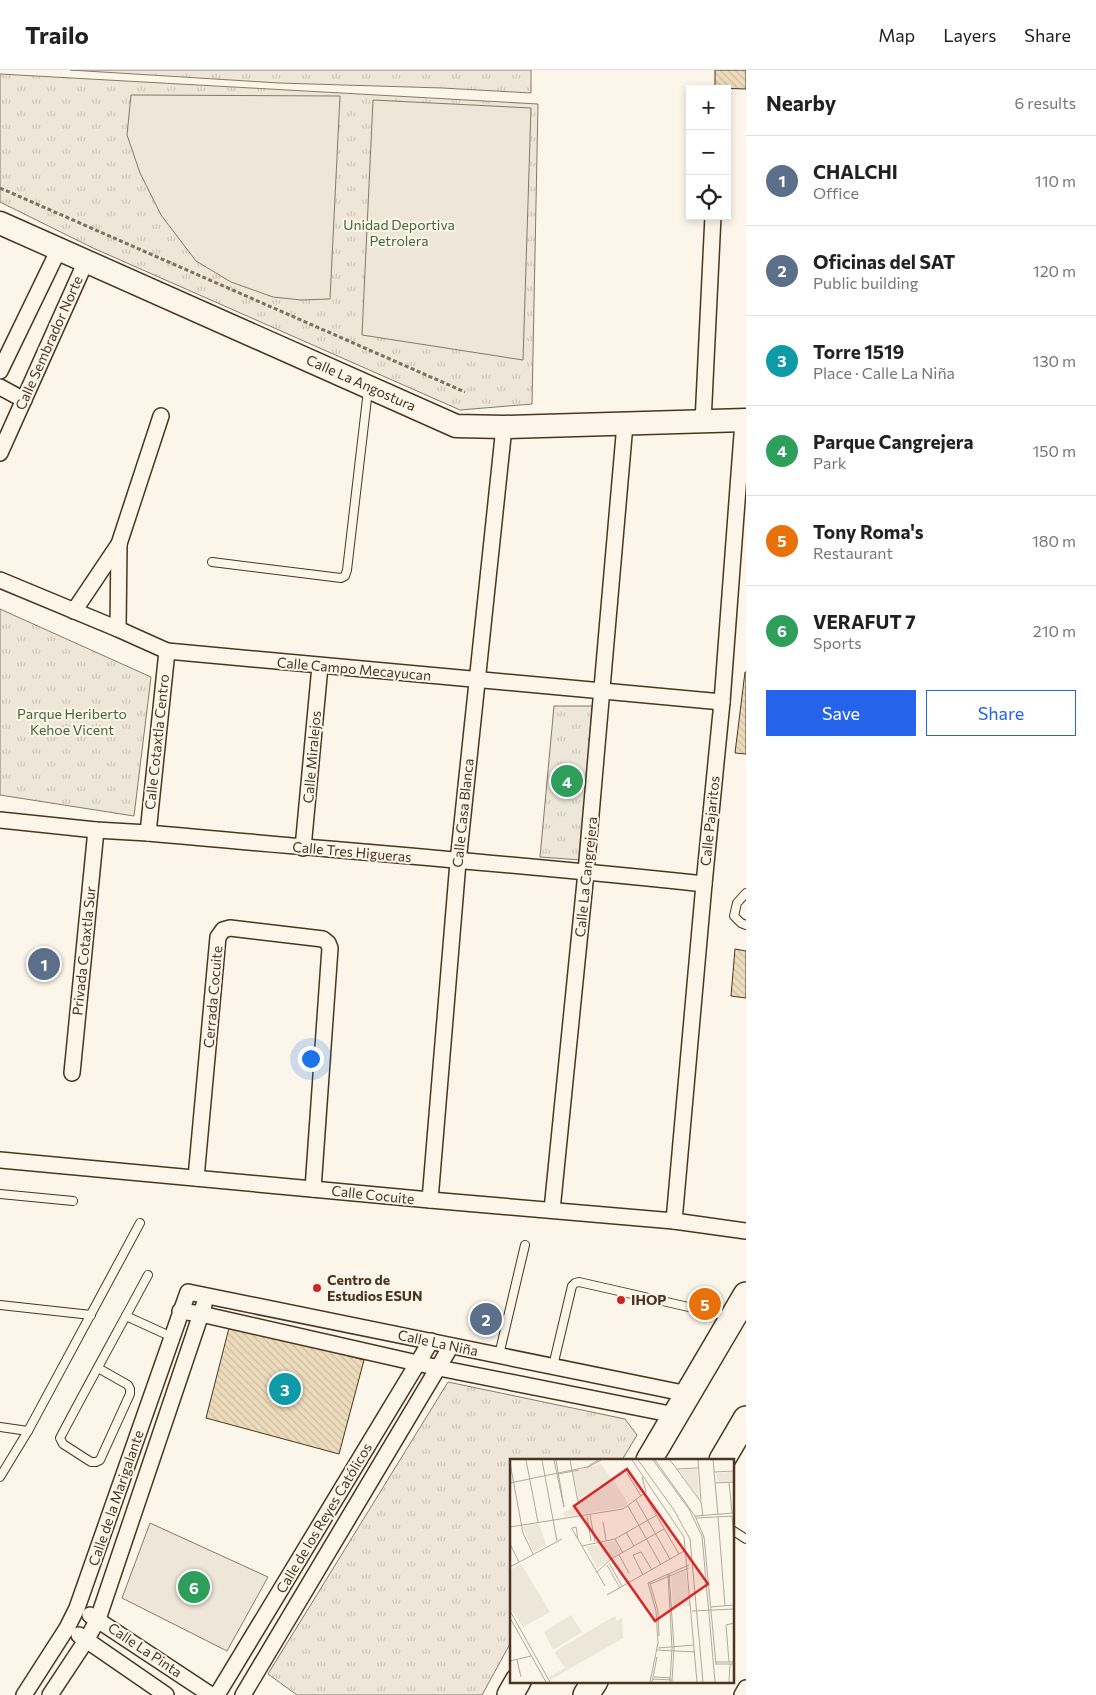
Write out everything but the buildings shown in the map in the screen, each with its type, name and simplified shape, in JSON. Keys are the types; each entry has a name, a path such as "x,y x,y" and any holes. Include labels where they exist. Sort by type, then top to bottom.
{"main road":[{"path":"650,1459 746,1295"},
{"path":"723,1459 746,1419"},
{"path":"510,1695 517,1682"},
{"path":"586,1695 594,1682"}],"street":[{"path":"703,422 713,220"},
{"name":"Calle La Angostura","path":"0,223 456,426 504,427 744,420"},
{"path":"0,371 59,250"},
{"name":"Calle Sembrador Norte","path":"0,453 86,261"},
{"path":"0,387 24,400"},
{"path":"74,611 119,544 161,416"},
{"name":"Calle Pajaritos","path":"674,1221 722,702 744,420"},
{"name":"Calle La Cangrejera","path":"552,1210 603,691 625,424"},
{"name":"Calle Casa Blanca","path":"430,1200 458,862 504,427"},
{"path":"118,629 119,544"},
{"name":"Calle Campo Mecayucan","path":"0,580 166,651 722,702"},
{"name":"Calle Cotaxtla Centro","path":"148,833 166,651"},
{"name":"Calle Miralejos","path":"303,848 320,666"},
{"name":"Calle Tres Higueras","path":"0,820 704,884"},
{"name":"Privada Cotaxtla Sur","path":"72,1072 96,830"},
{"name":"Cerrada Cocuite","path":"196,1178 218,937 223,930 230,928 323,939 330,948 313,1189"},
{"name":"Calle Cocuite","path":"0,1160 674,1221 746,1231"},
{"name":"Calle La Niña","path":"188,1292 688,1394"},
{"name":"Calle de la Marigalante","path":"24,1695 67,1628 77,1608 188,1292"},
{"name":"Calle de la Marigalante","path":"50,1695 98,1619 208,1295"},
{"name":"Calle La Niña","path":"180,1311 201,1314 439,1368 675,1415"},
{"name":"Calle de los Reyes Católicos","path":"217,1695 418,1362 432,1342"},
{"name":"Calle de los Reyes Católicos","path":"243,1695 451,1346"},
{"name":"Calle La Pinta","path":"77,1608 98,1619 211,1695"},
{"name":"Calle La Pinta","path":"67,1628 87,1639 166,1695"},
{"path":"742,1695 746,1688"}],"lane":[{"path":"212,562 341,578 345,576 369,386"},
{"path":"746,893 737,903 734,916 746,925"},
{"path":"0,1194 73,1201"},
{"path":"0,1477 28,1431 140,1223"},
{"path":"499,1355 525,1245"},
{"path":"98,1368 128,1385 130,1394 100,1460 91,1462 63,1444 60,1438 126,1316 148,1276"},
{"path":"552,1366 574,1283 579,1282 733,1318"},
{"path":"0,1305 91,1315"},
{"path":"126,1316 172,1337"},
{"path":"0,1427 28,1431"},
{"path":"734,1531 746,1538"}],"path":[{"path":"0,188 465,392"}],"green space":[{"path":"70,70 531,70 531,93 279,83"},
{"name":"Unidad Deportiva Petrolera","path":"0,74 538,104 532,404 460,410 93,248 0,202"},
{"path":"131,95 340,96 330,299 301,300 273,297 231,282 196,261 161,215 140,173 127,135"},
{"path":"373,100 531,108 523,360 362,335"},
{"name":"Parque Heriberto Kehoe Vicent","path":"0,609 151,677 134,816 0,795"},
{"path":"554,706 592,706 581,860 540,857"},
{"path":"448,1382 625,1419 637,1435 623,1459 510,1459 510,1644 482,1695 297,1695 268,1674"},
{"path":"150,1523 268,1577 227,1651 122,1598"}],"place":[{"name":"Parque Cangrejera","path":"567,781"},
{"name":"CHALCHI","path":"44,964"},
{"name":"Centro de Estudios ESUN","path":"317,1288"},
{"name":"IHOP","path":"621,1300"},
{"name":"Tony Roma's","path":"705,1304"},
{"name":"Oficinas del SAT","path":"486,1319"},
{"name":"Torre 1519","path":"285,1389"},
{"name":"VERAFUT 7","path":"194,1587"}]}
